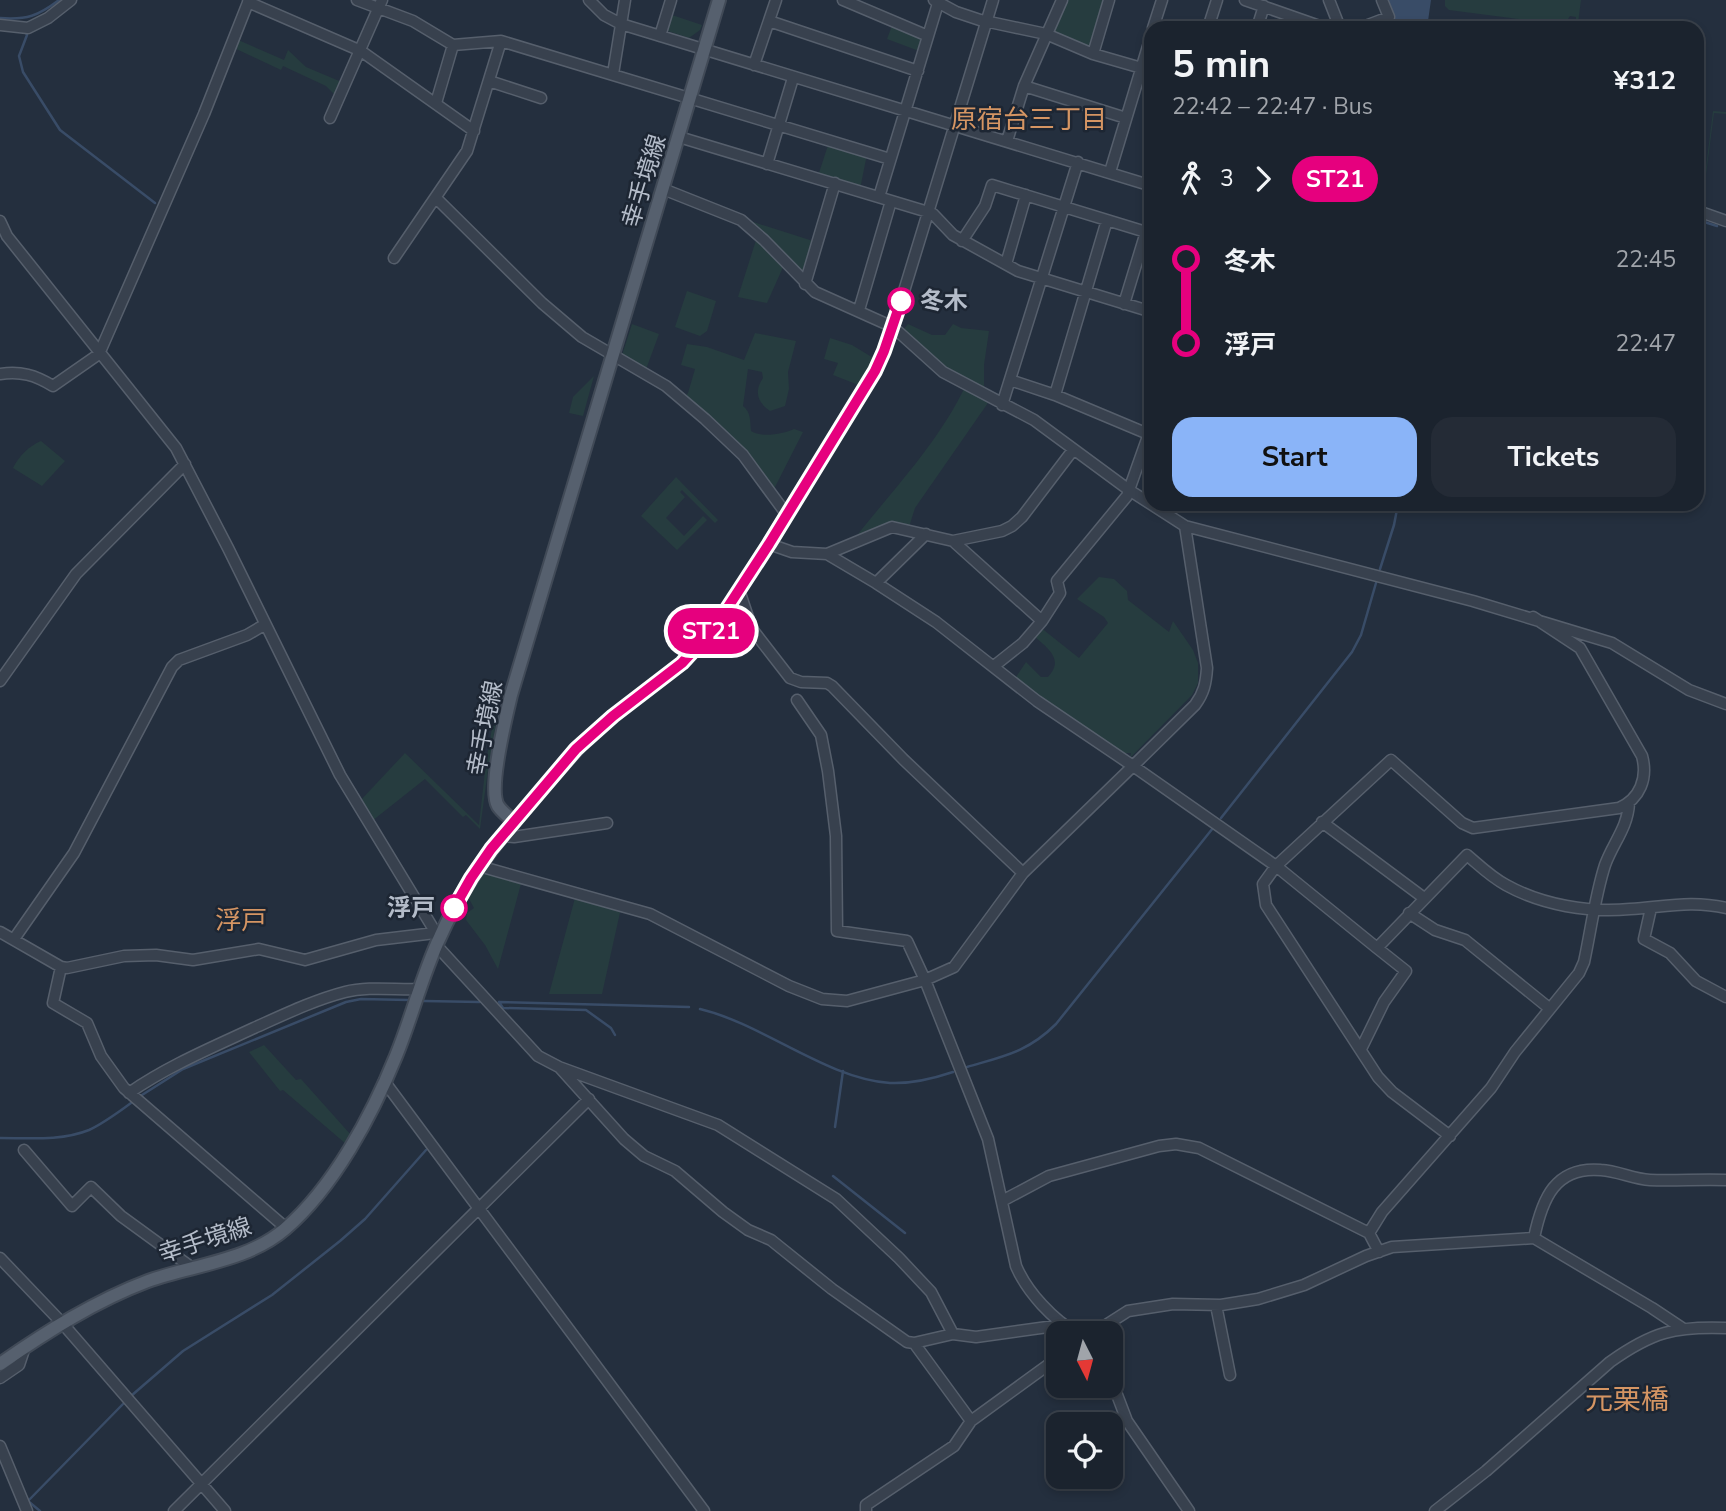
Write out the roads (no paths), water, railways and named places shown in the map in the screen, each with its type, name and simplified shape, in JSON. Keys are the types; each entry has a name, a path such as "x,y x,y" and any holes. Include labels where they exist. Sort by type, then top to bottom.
{"main road":[{"name":"幸手境線","path":"0,1364 63,1324 131,1288 239,1254 261,1245 286,1228 320,1191 346,1153 384,1081 437,939 479,866 514,821 500,809 495,797 504,724 538,600 719,0"}],"street":[{"path":"0,25 28,27 48,18 71,0"},
{"path":"357,0 381,4 453,45 502,41 890,159"},
{"path":"589,0 604,15 621,24 1144,184"},
{"path":"613,74 625,0"},
{"path":"660,36 671,0"},
{"path":"754,65 776,0"},
{"path":"843,0 928,36"},
{"path":"514,821 594,732 682,663 715,627 875,371 893,327 993,0"},
{"path":"1007,141 1024,86 1062,0"},
{"path":"1093,54 1109,0"},
{"path":"1155,21 1162,0"},
{"path":"1210,21 1217,0"},
{"path":"1246,0 1306,21"},
{"path":"1329,0 1337,21"},
{"path":"1378,21 1389,17 1382,0"},
{"path":"0,374 13,372 34,375 53,386 99,354 204,114 249,1 361,51 474,131"},
{"path":"879,197 937,1 956,12 986,22 1046,34 1093,54 1144,69"},
{"path":"330,118 381,4"},
{"path":"1259,21 1264,6"},
{"path":"769,21 918,71"},
{"path":"394,258 467,151 502,41"},
{"path":"436,103 453,45"},
{"path":"1110,173 1144,55"},
{"path":"767,164 793,78"},
{"path":"489,81 541,97"},
{"path":"1024,86 1126,118"},
{"path":"679,137 928,212 953,235 1006,264 1041,279 1144,310"},
{"path":"1002,405 1077,162"},
{"path":"805,284 835,183"},
{"path":"962,241 985,206 992,185 1144,231"},
{"path":"663,189 741,220 764,240 805,284 826,298 893,327 943,372 1034,420 1144,500"},
{"path":"1006,264 1026,195"},
{"path":"436,198 582,337 666,386 705,419 743,455 787,515"},
{"path":"859,310 891,201"},
{"path":"1704,213 1724,220"},
{"path":"1055,394 1107,220"},
{"path":"0,221 2,236 176,448 340,775 437,939 538,1056 559,1067 718,1125 836,1199 899,1258 931,1293 953,1334"},
{"path":"1124,304 1144,239"},
{"path":"1010,380 1144,427"},
{"path":"994,666 1023,643 1042,621 1060,593 1057,581 1127,496 1144,446"},
{"path":"769,544 792,552 827,554 892,527 953,541 1002,531 1012,527 1047,487 1073,450"},
{"path":"0,681 76,574 185,464"},
{"path":"1162,511 1185,526 1533,617 1612,643 1689,690 1726,705"},
{"path":"479,866 650,914 789,986 822,999 847,1001 925,980 954,967 1023,873 1195,705 1203,694 1207,668 1185,526"},
{"path":"876,583 926,534"},
{"path":"953,541 1042,621"},
{"path":"827,554 936,622 1037,701 1276,866 1406,971 1384,1002 1361,1049"},
{"path":"739,590 752,629 790,678 832,686 903,759 1023,873"},
{"path":"1450,1136 1378,1077 1266,905 1262,890 1263,884 1276,866 1391,760 1467,827 1619,808 1629,803 1643,781 1645,766 1642,756 1580,648 1533,617"},
{"path":"14,939 74,853 172,667 179,660 247,635 264,625"},
{"path":"797,700 821,735 828,771 836,836 837,931 907,941 988,1139 1010,1249 1022,1281 1058,1321"},
{"path":"1369,1233 1382,1212 1491,1088 1515,1052 1579,973 1584,962 1606,863 1629,814 1629,803"},
{"path":"502,836 607,822"},
{"path":"1322,822 1424,898"},
{"path":"1377,948 1467,855 1505,884 1530,896 1595,909 1651,908 1683,903 1726,908"},
{"path":"1651,908 1644,939 1670,953 1696,981 1726,997"},
{"path":"1409,913 1435,930 1465,940 1549,1008"},
{"path":"0,932 61,967 86,966 124,956 156,955 194,960 259,949 305,960 376,940 437,939"},
{"path":"61,967 53,1003 86,1023 101,1056 129,1093 286,1228"},
{"path":"129,1093 159,1072 277,1018 343,993 420,989"},
{"path":"559,1067 624,1139 644,1156 675,1171 723,1212 748,1230 771,1240 832,1289 907,1342 914,1343 953,1334 976,1337 1046,1327"},
{"path":"384,1081 705,1511"},
{"path":"174,1511 589,1099"},
{"path":"1002,1201 1049,1176 1159,1146 1176,1144 1199,1148 1369,1233 1379,1252"},
{"path":"24,1150 72,1206 90,1186 121,1216 191,1267"},
{"path":"1534,1238 1541,1208 1560,1180 1573,1171 1601,1170 1648,1180 1726,1180"},
{"path":"1112,1321 1128,1311 1173,1304 1216,1305 1258,1299 1304,1285 1392,1247 1534,1238 1682,1328"},
{"path":"0,1258 63,1324 225,1511"},
{"path":"1216,1305 1230,1375"},
{"path":"1435,1511 1486,1471 1610,1362 1643,1340 1682,1328 1726,1328"},
{"path":"914,1343 971,1421"},
{"path":"0,1378 19,1365 25,1347"},
{"path":"866,1511 866,1505 954,1446 971,1421 1046,1366"},
{"path":"1118,1398 1127,1421 1189,1511"},
{"path":"0,1446 26,1511"}],"water":[{"path":"1387,0 1431,0 1428,21 1389,21 1394,19"}],"waterway":[{"path":"0,18 32,16 59,0"},
{"path":"26,33 19,56 23,72 60,130 155,203"},
{"path":"1704,222 1717,226"},
{"path":"1380,569 1397,511"},
{"path":"1221,818 1352,652 1361,635 1376,583"},
{"path":"967,1067 1025,1047 1056,1024 1213,828"},
{"path":"142,1095 183,1069 346,1002 361,999 409,1000"},
{"path":"424,1001 480,1002"},
{"path":"499,1002 689,1007"},
{"path":"499,1002 503,1008 586,1010 611,1028 615,1035"},
{"path":"700,1009 724,1016 819,1062 866,1079 906,1083 953,1072"},
{"path":"835,1127 843,1071"},
{"path":"0,1138 45,1138 79,1134 100,1124 131,1103"},
{"path":"131,1396 183,1351 272,1295 340,1241 365,1219 426,1150"},
{"path":"833,1176 905,1233"},
{"path":"40,1511 28,1501 123,1404"}],"place":[{"name":"冬木","path":"901,301"},
{"name":"浮戸","path":"454,908"}],"district":[{"name":"原宿台三丁目","path":"1029,119"},
{"name":"浮戸","path":"241,920"},
{"name":"元栗橋","path":"1627,1399"}]}
